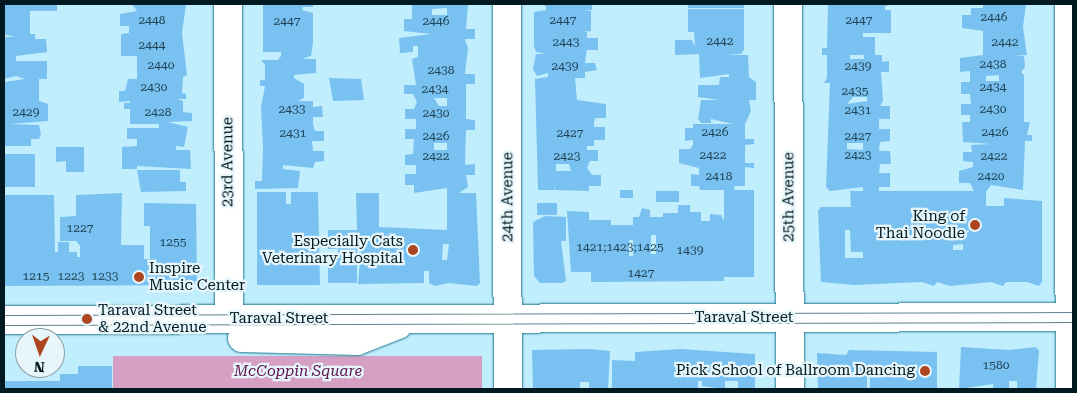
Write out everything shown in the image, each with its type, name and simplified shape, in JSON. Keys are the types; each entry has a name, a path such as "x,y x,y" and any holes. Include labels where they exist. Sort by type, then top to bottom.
{"street":[{"name":"23rd Avenue","path":"228,4 229,319"},
{"name":"24th Avenue","path":"508,4 508,389"},
{"name":"25th Avenue","path":"788,4 790,389"},
{"path":"1069,4 1070,389"},
{"name":"Taraval Street","path":"4,302 38,303 119,327"},
{"name":"Taraval Street","path":"4,335 229,319 1071,317"},
{"name":"Taraval Street","path":"4,320 62,320 119,327 357,341 415,319"}],"green space":[{"name":"McCoppin Square","path":"113,356 482,356 482,389 113,389"}],"building":[{"path":"4,4 57,4 57,11 30,11 30,34 35,34 35,39 46,39 47,52 16,56 16,61 47,61 47,79 39,79 39,101 48,104 48,121 10,124 39,125 41,134 39,139 31,139 31,146 4,146 4,82 25,79 16,76 4,79 4,37 14,37 4,34"},
{"path":"132,4 186,4 182,33 187,75 183,77 182,93 186,94 186,99 178,99 183,101 183,112 192,113 192,121 168,122 188,127 184,147 176,146 176,150 190,150 191,169 137,166 137,169 122,169 122,147 137,146 137,139 127,139 127,128 159,128 159,124 130,124 130,109 124,109 124,103 130,103 130,101 119,102 119,91 125,91 128,79 137,79 137,56 121,56 121,34 129,33 129,26 120,26 120,14 137,11"},
{"path":"263,4 313,4 313,7 303,7 302,10 313,13 313,42 311,56 302,59 316,59 316,73 294,75 294,78 304,84 304,98 298,101 313,101 313,107 322,106 323,117 313,117 313,124 315,131 324,131 324,141 312,141 313,151 324,151 324,161 315,162 313,168 283,165 283,169 300,171 298,188 255,189 255,181 262,181 261,107 265,86 260,86 260,80 265,80 265,65 261,60 278,60 281,56 281,52 263,52"},
{"path":"412,4 468,4 466,29 475,29 475,39 465,39 468,48 465,74 475,74 475,84 466,84 466,119 475,120 475,130 466,130 465,165 475,164 475,175 466,175 468,187 459,193 476,193 480,283 477,286 448,283 435,286 429,283 429,271 424,271 424,283 358,284 361,250 357,251 357,283 328,283 328,263 332,263 332,253 338,253 338,249 328,249 328,230 357,230 356,193 379,193 379,227 447,230 447,188 414,193 414,185 405,185 405,174 416,174 416,165 405,165 405,155 413,154 414,139 405,139 405,129 416,129 416,119 405,119 405,109 414,109 417,102 413,94 404,94 404,85 416,85 412,59 418,57 418,46 413,46 413,52 400,53 399,38 431,34 404,31 404,19 412,19","holes":["447,8 447,15 432,15 432,9","434,98 447,98 447,106 439,106","434,143 447,143 447,150 434,150","443,244 449,244 447,260 442,260"]},
{"path":"537,4 592,4 592,10 582,11 591,11 591,31 582,32 587,32 587,38 598,38 598,50 587,50 585,63 595,63 597,70 585,72 585,78 575,78 577,100 606,104 606,118 595,118 594,123 594,127 605,127 605,140 594,140 594,146 587,146 587,150 598,150 598,161 590,161 587,168 592,175 601,175 601,186 589,186 589,191 555,190 554,186 554,190 538,190 535,79 548,77 548,73 537,76 533,69 536,54 546,54 536,52 534,46 534,12 546,10 546,6","holes":["556,164 569,164 571,171 556,171"]},
{"path":"688,4 744,4 744,8 688,8"},
{"path":"828,4 897,4 885,6 885,10 891,10 891,33 863,33 863,37 875,37 875,55 882,55 882,62 889,61 889,72 881,72 883,101 880,106 890,106 890,119 879,119 879,129 890,129 890,141 880,142 879,151 890,151 891,164 880,164 879,173 890,173 890,187 879,187 879,191 974,191 970,183 959,183 959,171 973,167 973,162 963,161 963,152 972,152 971,145 991,144 963,142 962,122 970,122 970,115 961,115 961,104 971,104 970,94 961,94 961,82 970,82 970,71 960,72 960,58 983,55 983,31 962,28 962,15 971,15 971,8 983,8 983,4 1026,4 1023,27 1027,55 1012,56 1024,56 1025,67 1021,72 1024,75 1024,122 1030,122 1027,135 1032,135 1032,141 1025,141 1023,190 991,185 986,192 986,206 1004,206 1004,198 1042,201 1042,282 1039,286 1027,282 1006,282 1003,286 991,282 950,286 937,282 934,286 922,282 854,285 821,282 818,211 821,207 851,207 850,191 863,191 863,187 830,191 826,187 830,83 824,83 827,78 827,55 822,55 822,48 827,48","holes":["850,55 864,55 864,59 850,59","999,75 999,81 986,81 986,76","853,97 867,97 867,101 847,104","847,143 863,143 863,150 847,149","845,230 850,230 851,252 863,252 863,258 845,258","963,244 963,250 953,250 953,245"]},
{"path":"688,9 744,9 744,50 741,54 726,55 748,55 749,77 756,82 756,100 749,100 751,111 745,124 745,139 754,139 754,144 745,145 745,163 754,163 754,168 745,167 745,186 734,186 735,190 754,190 754,277 724,277 724,281 591,282 591,272 571,272 567,211 589,212 589,220 611,220 611,225 633,225 633,217 639,217 642,208 650,210 650,217 663,217 663,213 678,213 678,205 690,205 690,212 701,212 701,221 710,221 710,214 721,215 724,221 724,190 700,190 699,186 691,186 691,174 699,175 699,168 679,163 679,149 690,149 693,145 693,140 685,141 685,128 693,128 693,124 733,124 711,119 711,123 701,123 698,119 701,100 719,100 698,97 698,85 719,85 720,77 729,77 729,74 700,78 699,54 675,55 675,40 692,40 695,47 694,32 688,32","holes":["651,235 656,235 656,254 651,254","629,240 633,240 633,256 629,256"]},
{"path":"329,78 361,79 364,100 333,101"},
{"path":"56,147 84,147 84,172 66,172 66,161 56,162"},
{"path":"4,154 35,154 35,187 4,187"},
{"path":"137,170 180,170 180,182 186,182 186,191 141,192"},
{"path":"620,190 633,190 633,198 620,198"},
{"path":"656,191 679,191 679,202 656,202"},
{"path":"257,192 286,192 286,204 291,204 291,192 318,192 320,285 257,285"},
{"path":"122,193 121,245 144,245 144,259 150,259 150,226 144,226 144,203 196,204 197,285 4,286 4,195 54,195 55,252 58,252 58,242 69,242 69,252 77,252 77,257 80,257 80,246 76,241 60,241 60,217 76,216 76,195"},
{"path":"537,203 557,203 557,215 537,215"},
{"path":"545,216 566,217 566,241 561,241 566,281 562,283 540,283 534,276 533,222"},
{"path":"961,347 1009,350 1035,347 1039,350 1036,389 1017,389 1017,381 1009,381 1009,389 993,389 993,384 959,389"},
{"path":"589,349 610,351 608,389 589,389 589,382 580,382 580,389 533,389 532,350"},
{"path":"681,349 755,354 755,389 738,389 738,381 725,381 725,389 702,386 702,381 698,381 698,389 612,389 612,360 635,361 635,352"},
{"path":"849,350 937,352 937,389 870,389 870,366 867,367 867,389 818,389 817,353 846,355"},
{"path":"78,366 112,366 112,389 4,389 4,381 60,381 60,378 65,378 65,374 78,374"}],"tram line":[{"path":"4,315 1073,312"},
{"path":"4,325 1073,322"}],"place":[{"name":"King of Thai Noodle","path":"975,225"},
{"name":"Especially Cats Veterinary Hospital","path":"413,250"},
{"name":"Inspire Music Center","path":"139,277"},
{"name":"Taraval Street & 22nd Avenue","path":"87,319"},
{"name":"Pick School of Ballroom Dancing","path":"925,371"}]}
